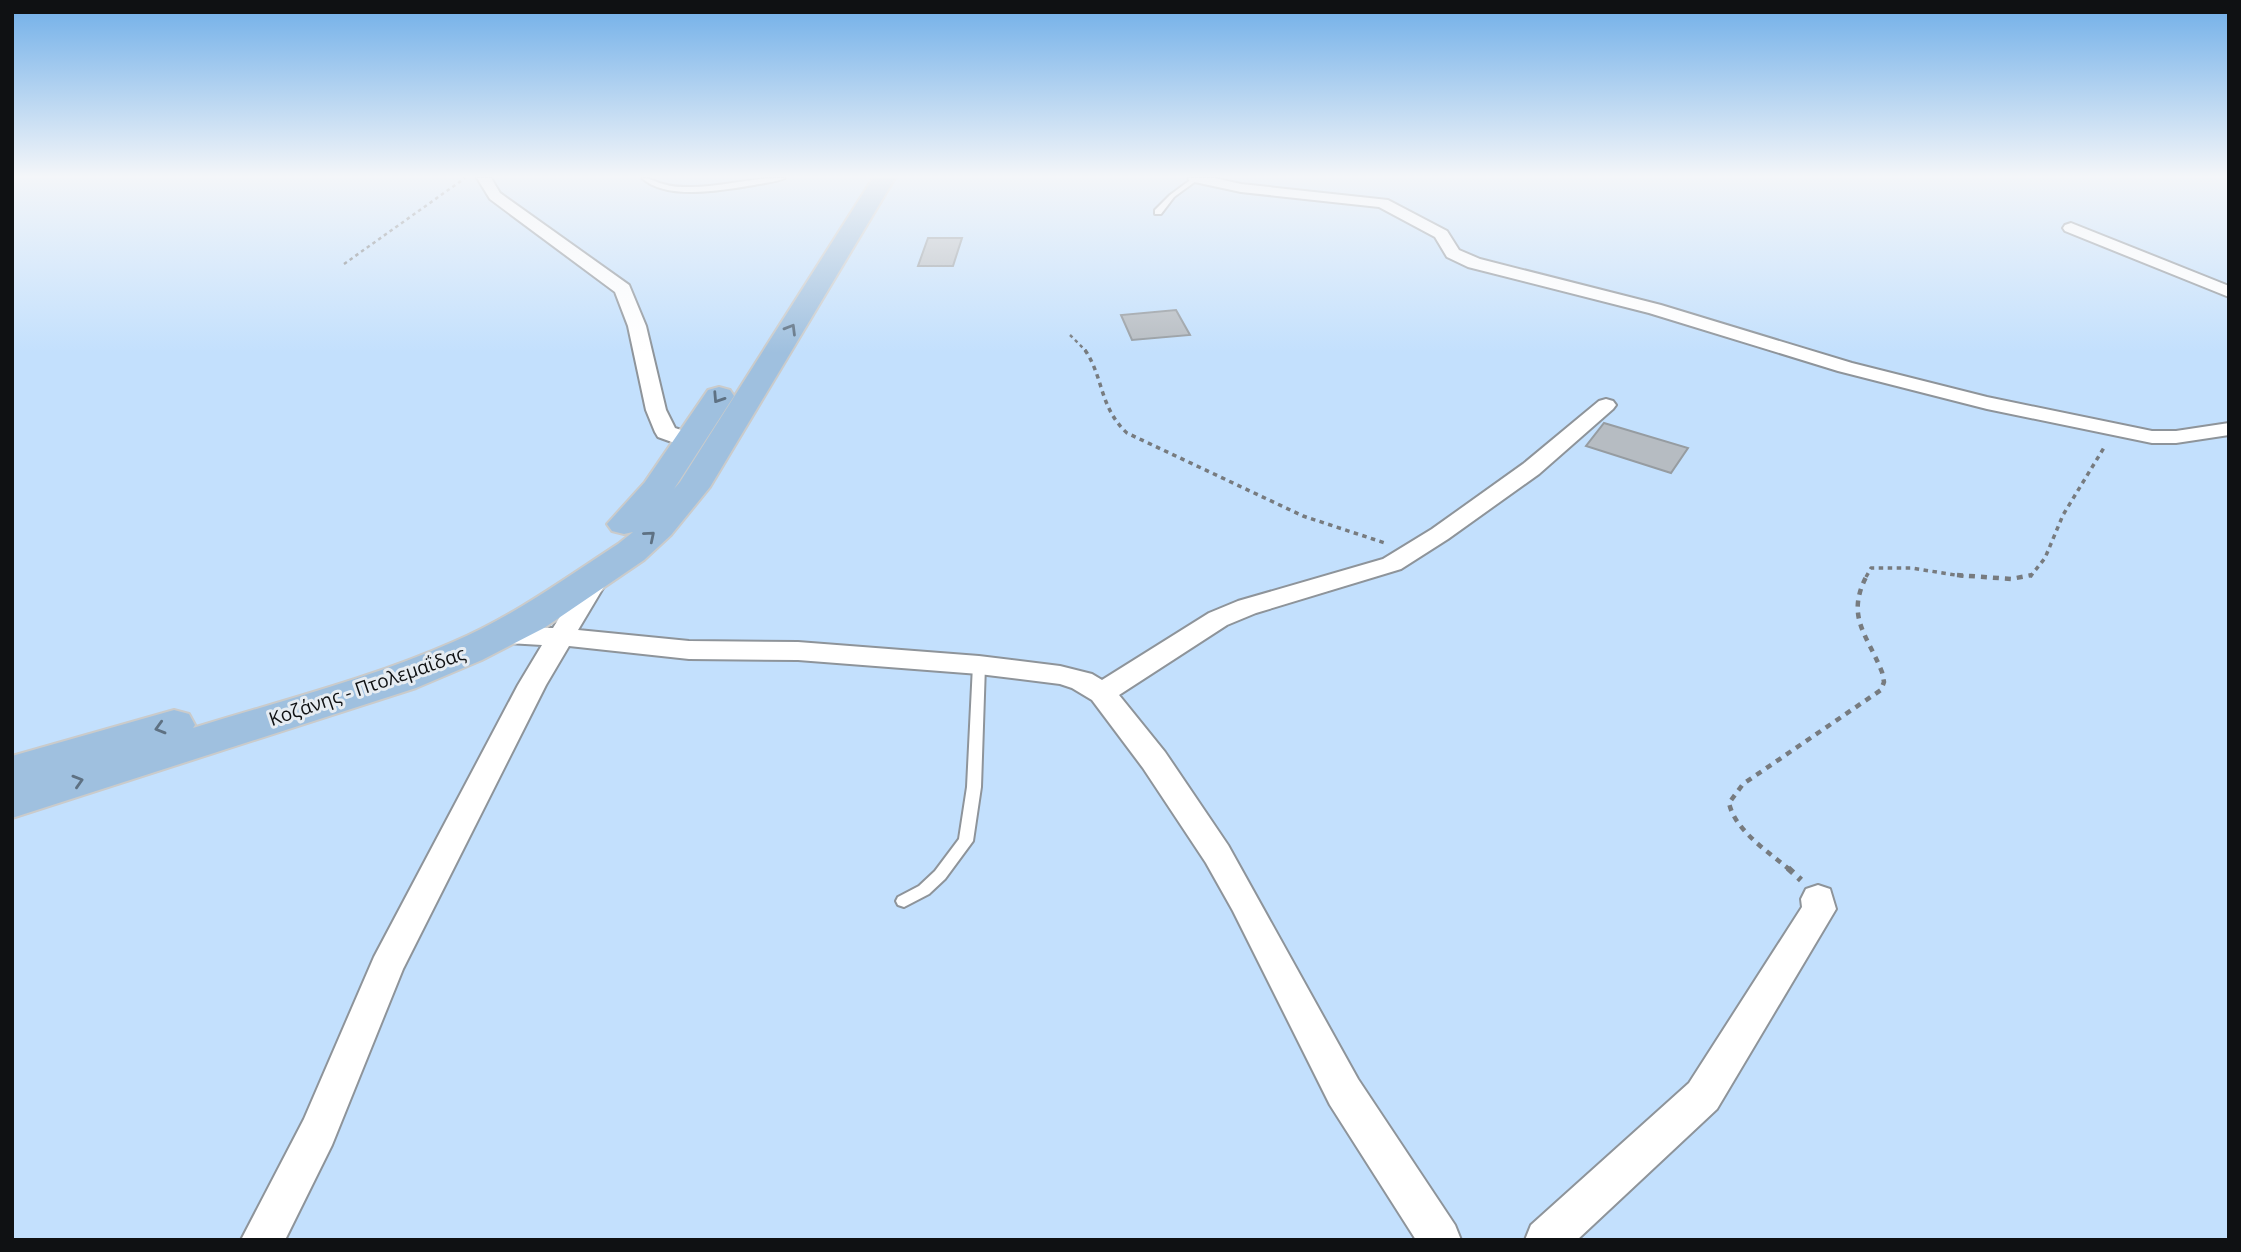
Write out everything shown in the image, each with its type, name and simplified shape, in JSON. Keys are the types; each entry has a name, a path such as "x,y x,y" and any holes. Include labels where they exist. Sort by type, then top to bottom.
{"main road":[{"name":"Κοζάνης - Πτολεμαΐδας","path":"12,772 322,678 418,646 477,622 572,565 619,529 657,489 825,236"},
{"name":"Κοζάνης - Πτολεμαΐδας","path":"12,801 402,678 500,636 596,578 659,528 694,487 848,236"}],"street":[{"path":"550,236 622,289 637,326 656,410 666,432 691,440"},
{"path":"1443,236 1453,253 1474,263 1655,309 1845,367 1987,403 2113,430 2165,438 2229,429"},
{"path":"2092,236 2229,292"},
{"path":"1102,692 1217,619 1247,607 1376,570 1413,552 1531,469 1606,405"},
{"path":"262,1240 290,1190 317,1132 403,933 533,685 596,578"},
{"path":"500,636 563,637 689,650 798,651 979,665 1060,675 1082,681 1102,692 1154,760 1217,855 1245,902 1344,1092 1440,1240"},
{"path":"1546,1240 1703,1096 1819,909 1818,899"}],"lane":[{"path":"904,901 924,890 940,875 966,841 974,787 979,665"}],"path":[{"path":"344,264 383,236"},
{"path":"1070,335 1085,347 1091,358 1108,416 1127,433 1303,516 1413,552"},
{"path":"1818,899 1806,884 1738,824 1731,813 1729,803 1743,784 1821,732 1885,684 1885,674 1861,633 1855,606 1861,585 1871,568 1902,566 1993,579 2017,580 2030,577 2045,558 2063,515 2113,430"}],"shaded area":[{"path":"12,236 2229,236 2229,1240 12,1240"}],"building":[{"path":"928,238 962,238 953,266 918,266"},
{"path":"1176,310 1190,335 1132,340 1121,315"},
{"path":"1604,423 1688,448 1671,473 1586,446"}]}
